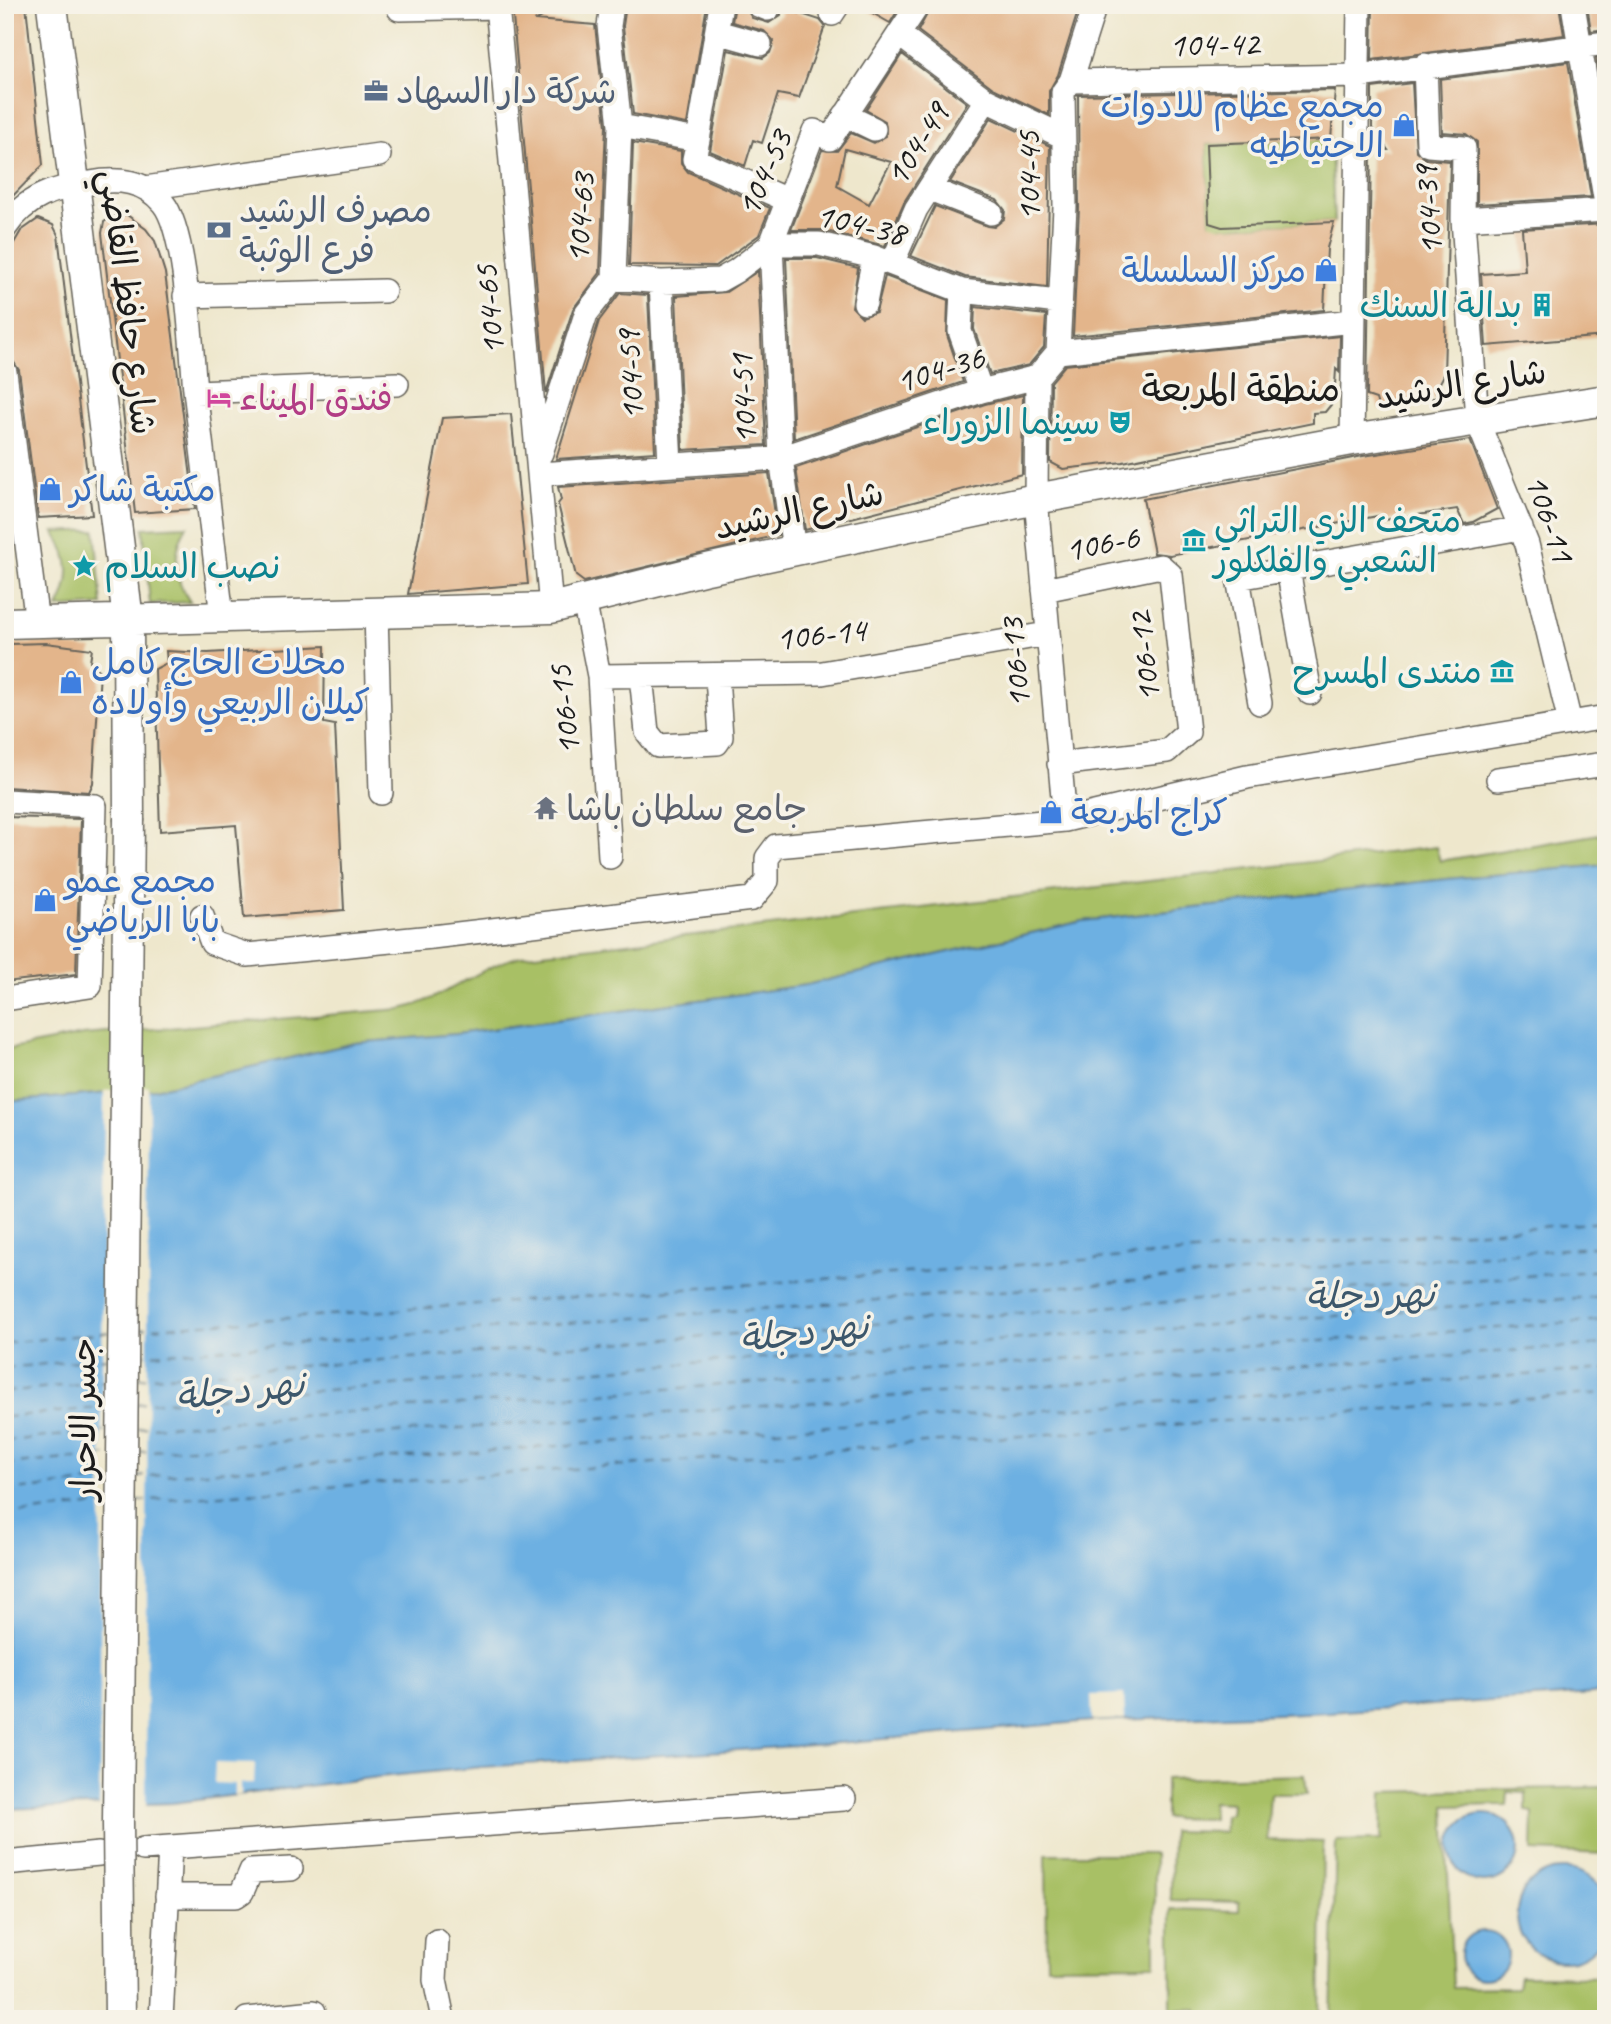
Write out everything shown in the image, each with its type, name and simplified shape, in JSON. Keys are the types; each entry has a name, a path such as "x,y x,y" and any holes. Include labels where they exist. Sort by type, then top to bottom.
{"main road":[{"name":"شارع حافظ القاضي","path":"52,5 128,620 128,819"},
{"name":"شارع الرشيد","path":"5,623 551,608 794,550 1036,499 1352,440 1605,400"},
{"name":"جسر الاحرار","path":"120,2019 118,1822 128,819"}],"street":[{"path":"398,5 399,9 497,6"},
{"name":"104-63","path":"539,468 586,314 614,278 620,126 609,26 612,5"},
{"path":"721,5 694,159 787,200"},
{"name":"104-53","path":"771,244 814,131 830,138 918,5"},
{"name":"104-45","path":"1058,352 1058,302 1065,206 1063,92 1071,81 1094,5"},
{"path":"1352,440 1359,76 1354,47 1359,5"},
{"path":"1573,5 1606,204"},
{"name":"104-65","path":"497,6 551,608"},
{"path":"717,32 760,44"},
{"path":"900,35 986,100 1062,136"},
{"name":"104-42","path":"1071,81 1359,76 1425,65 1606,43"},
{"name":"104-39","path":"1425,65 1428,145 1464,148 1463,219 1476,420"},
{"name":"104-49","path":"865,303 883,261 986,100"},
{"path":"845,116 874,129"},
{"path":"620,126 698,140"},
{"path":"9,217 42,194 74,185 119,181 145,188 379,155"},
{"path":"145,188 164,204 175,225 222,617"},
{"path":"930,188 991,213"},
{"path":"1463,219 1606,210"},
{"name":"104-38","path":"614,278 661,282 720,280 771,244 819,244 883,261 962,291 1058,302"},
{"name":"104-51","path":"771,244 781,458 794,550"},
{"name":"104-59","path":"661,282 670,465"},
{"path":"185,296 384,290"},
{"path":"962,291 960,331 981,391"},
{"path":"1058,352 1353,321"},
{"name":"104-36","path":"539,468 670,465 781,458 981,391 1037,377 1058,352"},
{"path":"5,372 37,623"},
{"name":"106-13","path":"1037,377 1036,499 1065,820"},
{"path":"196,392 397,384"},
{"name":"106-11","path":"1476,420 1527,544 1570,723"},
{"path":"1260,703 1238,578 1521,528"},
{"name":"106-6","path":"1044,590 1161,566 1171,575"},
{"path":"1288,569 1310,693"},
{"name":"106-12","path":"1059,764 1167,751 1188,732 1171,575"},
{"name":"106-15","path":"584,600 599,676 610,857"},
{"path":"376,612 381,793"},
{"name":"106-14","path":"599,676 822,673 1047,634"},
{"path":"641,676 647,732 658,746 717,743 721,737 717,676"},
{"path":"202,916 212,943 247,955 752,899 767,881 767,858 776,846 1065,820 1247,777 1606,717"},
{"path":"1498,779 1606,764"},
{"path":"5,801 95,806 90,986 5,999"},
{"path":"144,1849 844,1799"},
{"path":"161,2019 170,1847"},
{"path":"5,1869 5,1863 99,1854"},
{"path":"167,1896 236,1896 242,1892 251,1871 292,1869"},
{"path":"438,1941 435,1980 443,2019"},
{"path":"247,2019 314,2012"}],"green space":[{"path":"1331,139 1334,222 1209,228 1206,144"},
{"path":"187,526 179,545 176,564 180,584 190,602 150,604 143,528"},
{"path":"95,530 102,605 58,608 66,588 68,569 64,551 54,532"},
{"path":"1606,833 1606,865 1446,879 1083,921 806,985 456,1034 355,1043 155,1089 5,1102 5,1050 83,1035 401,1009 433,998 509,959 526,955 1436,847 1440,861"},
{"path":"1305,1775 1307,1794 1270,1794 1267,1840 1323,1842 1320,2019 1197,2019 1197,2009 1171,2010 1171,1909 1239,1911 1239,1902 1171,1900 1172,1831 1224,1832 1225,1815 1231,1814 1232,1803 1212,1802 1213,1819 1165,1818 1165,1779"},
{"path":"1606,1787 1606,1854 1532,1851 1533,1812 1526,1811 1526,1793 1508,1792 1507,1805 1445,1806 1453,1988 1517,1987 1519,1976 1606,1977 1606,2019 1331,2019 1336,1841 1381,1840 1382,1792"},
{"path":"1046,1854 1155,1854 1155,1965 1047,1966"}],"water":[{"name":"نهر دجلة","path":"1606,865 1606,1693 1330,1712 1092,1721 826,1744 483,1767 173,1803 5,1809 5,1102 155,1089 355,1043 456,1034 806,985 1083,921 1446,879"},
{"path":"1477,1814 1491,1814 1503,1819 1513,1829 1518,1848 1513,1867 1503,1877 1491,1882 1477,1882 1465,1877 1455,1867 1450,1855 1450,1841 1455,1829 1465,1819"},
{"path":"1563,1869 1589,1877 1601,1889 1609,1915 1601,1941 1589,1953 1563,1961 1537,1953 1525,1941 1517,1915 1525,1889 1537,1877"},
{"path":"1484,1931 1501,1938 1508,1955 1501,1972 1484,1979 1467,1972 1460,1955 1467,1938"}],"pier":[{"path":"149,1086 146,1808 99,1809 104,1091"},
{"path":"1124,1694 1125,1719 1092,1721 1091,1695"},
{"path":"215,1763 255,1764 254,1783 241,1783 241,1795 235,1795 235,1784 214,1783"}],"building":[{"path":"5,5 26,5 43,165 5,204"},
{"path":"512,5 566,5 536,20 595,25 606,126 600,273 573,309 546,393"},
{"path":"626,5 707,5 687,124 633,114 623,26"},
{"path":"735,5 744,5 752,18 769,23 781,15 781,5 798,5 795,12 820,20 825,26 799,98 778,94 762,143 753,140 745,166 710,151 728,50 763,58 770,53 774,41 764,31 732,22"},
{"path":"858,5 901,5 890,23"},
{"path":"932,5 1080,5 1058,75 1049,91 1049,115 993,88 918,31"},
{"path":"1373,5 1559,5 1564,35 1372,60"},
{"path":"1587,5 1606,5 1606,29 1591,31"},
{"path":"902,54 967,103 904,202 885,246 822,230 791,230 822,150 837,151 851,133 874,143 886,136 885,121 866,110","holes":["845,149 891,162 869,204 837,186"]},
{"path":"1606,57 1606,117 1596,58"},
{"path":"1568,62 1591,197 1477,204 1477,142 1466,134 1442,132 1440,79"},
{"path":"1412,83 1416,151 1426,159 1450,161 1444,375 1436,390 1438,397 1379,410 1376,399 1367,396 1371,150 1388,150 1372,128 1372,88"},
{"path":"1335,90 1331,139 1206,144 1209,223 1222,227 1334,222 1327,248 1324,310 1073,336 1079,208 1078,95"},
{"path":"991,118 1050,146 1047,287 965,277 911,256 935,206 987,226 994,227 1004,219 1005,210 997,200 950,182"},
{"path":"633,143 681,151 681,163 688,172 770,208 759,235 716,266 629,265"},
{"path":"118,213 127,215 146,229 155,241 165,273 195,509 135,513 102,233 104,222"},
{"path":"38,219 53,225 58,235 92,515 38,518 19,370 13,361 5,296 7,255 21,231"},
{"name":"بدالة السنك","path":"1606,224 1606,336 1486,346 1481,274 1525,271 1522,229"},
{"path":"786,258 817,258 858,268 852,307 862,317 876,312 885,276 948,300 947,335 963,382 794,439"},
{"path":"758,271 766,445 683,450 676,296 726,292"},
{"path":"620,293 648,295 655,452 556,459 599,321"},
{"path":"975,307 1046,315 1044,347 1029,365 990,374 974,329"},
{"path":"1340,336 1339,372 1336,369 1334,401 1325,412 1313,413 1313,423 1123,462 1063,469 1050,462 1051,382 1065,365"},
{"path":"1023,395 1022,474 805,530 796,468 985,404"},
{"path":"511,414 528,584 408,594 442,418"},
{"path":"1470,440 1497,509 1473,522 1464,524 1457,509 1384,520 1383,515 1170,555 1154,553 1143,499 1363,456"},
{"path":"769,473 778,535 584,582 576,576 558,504 561,500 558,487"},
{"path":"46,643 92,649 90,662 100,672 93,783 89,792 5,787 5,678 10,644"},
{"path":"325,646 324,723 335,725 344,910 244,918 236,825 160,831 155,669 167,663 166,651 208,653"},
{"name":"مجمع عمو بابا الرياضي","path":"5,817 81,819 76,974 5,982"}],"ferry route":[{"path":"137,1329 1606,1222"},
{"path":"137,1355 1606,1246"},
{"path":"137,1378 1606,1270"},
{"path":"135,1404 1606,1296"},
{"path":"137,1428 1606,1320"},
{"path":"5,1343 111,1332"},
{"path":"137,1452 1606,1344"},
{"path":"5,1368 107,1358"},
{"path":"135,1477 1606,1369"},
{"path":"5,1392 107,1381"},
{"path":"137,1501 1606,1393"},
{"path":"5,1417 109,1407"},
{"path":"5,1441 107,1431"},
{"path":"5,1465 107,1455"},
{"path":"5,1491 109,1480"},
{"path":"5,1515 107,1504"}],"place":[{"name":"شركة دار السهاد","path":"376,91"},
{"name":"مجمع عظام للادوات الاحتياطيه","path":"1404,125"},
{"name":"مصرف الرشيد فرع الوثبة","path":"219,230"},
{"name":"مركز السلسلة","path":"1326,270"},
{"name":"بدالة السنك","path":"1542,305"},
{"name":"فندق الميناء","path":"219,398"},
{"name":"سينما الزوراء","path":"1120,422"},
{"name":"مكتبة شاكر","path":"50,489"},
{"name":"متحف الزي التراثي الشعبي والفلكلور","path":"1194,540"},
{"name":"نصب السلام","path":"84,566"},
{"name":"منتدى المسرح","path":"1502,671"},
{"name":"محلات الحاج كامل كيلان الربيعي وأولاده","path":"71,682"},
{"name":"جامع سلطان باشا","path":"546,808"},
{"name":"كراج المربعة","path":"1051,812"},
{"name":"مجمع عمو بابا الرياضي","path":"45,900"}],"district":[{"name":"منطقة المربعة","path":"1241,388"}]}
